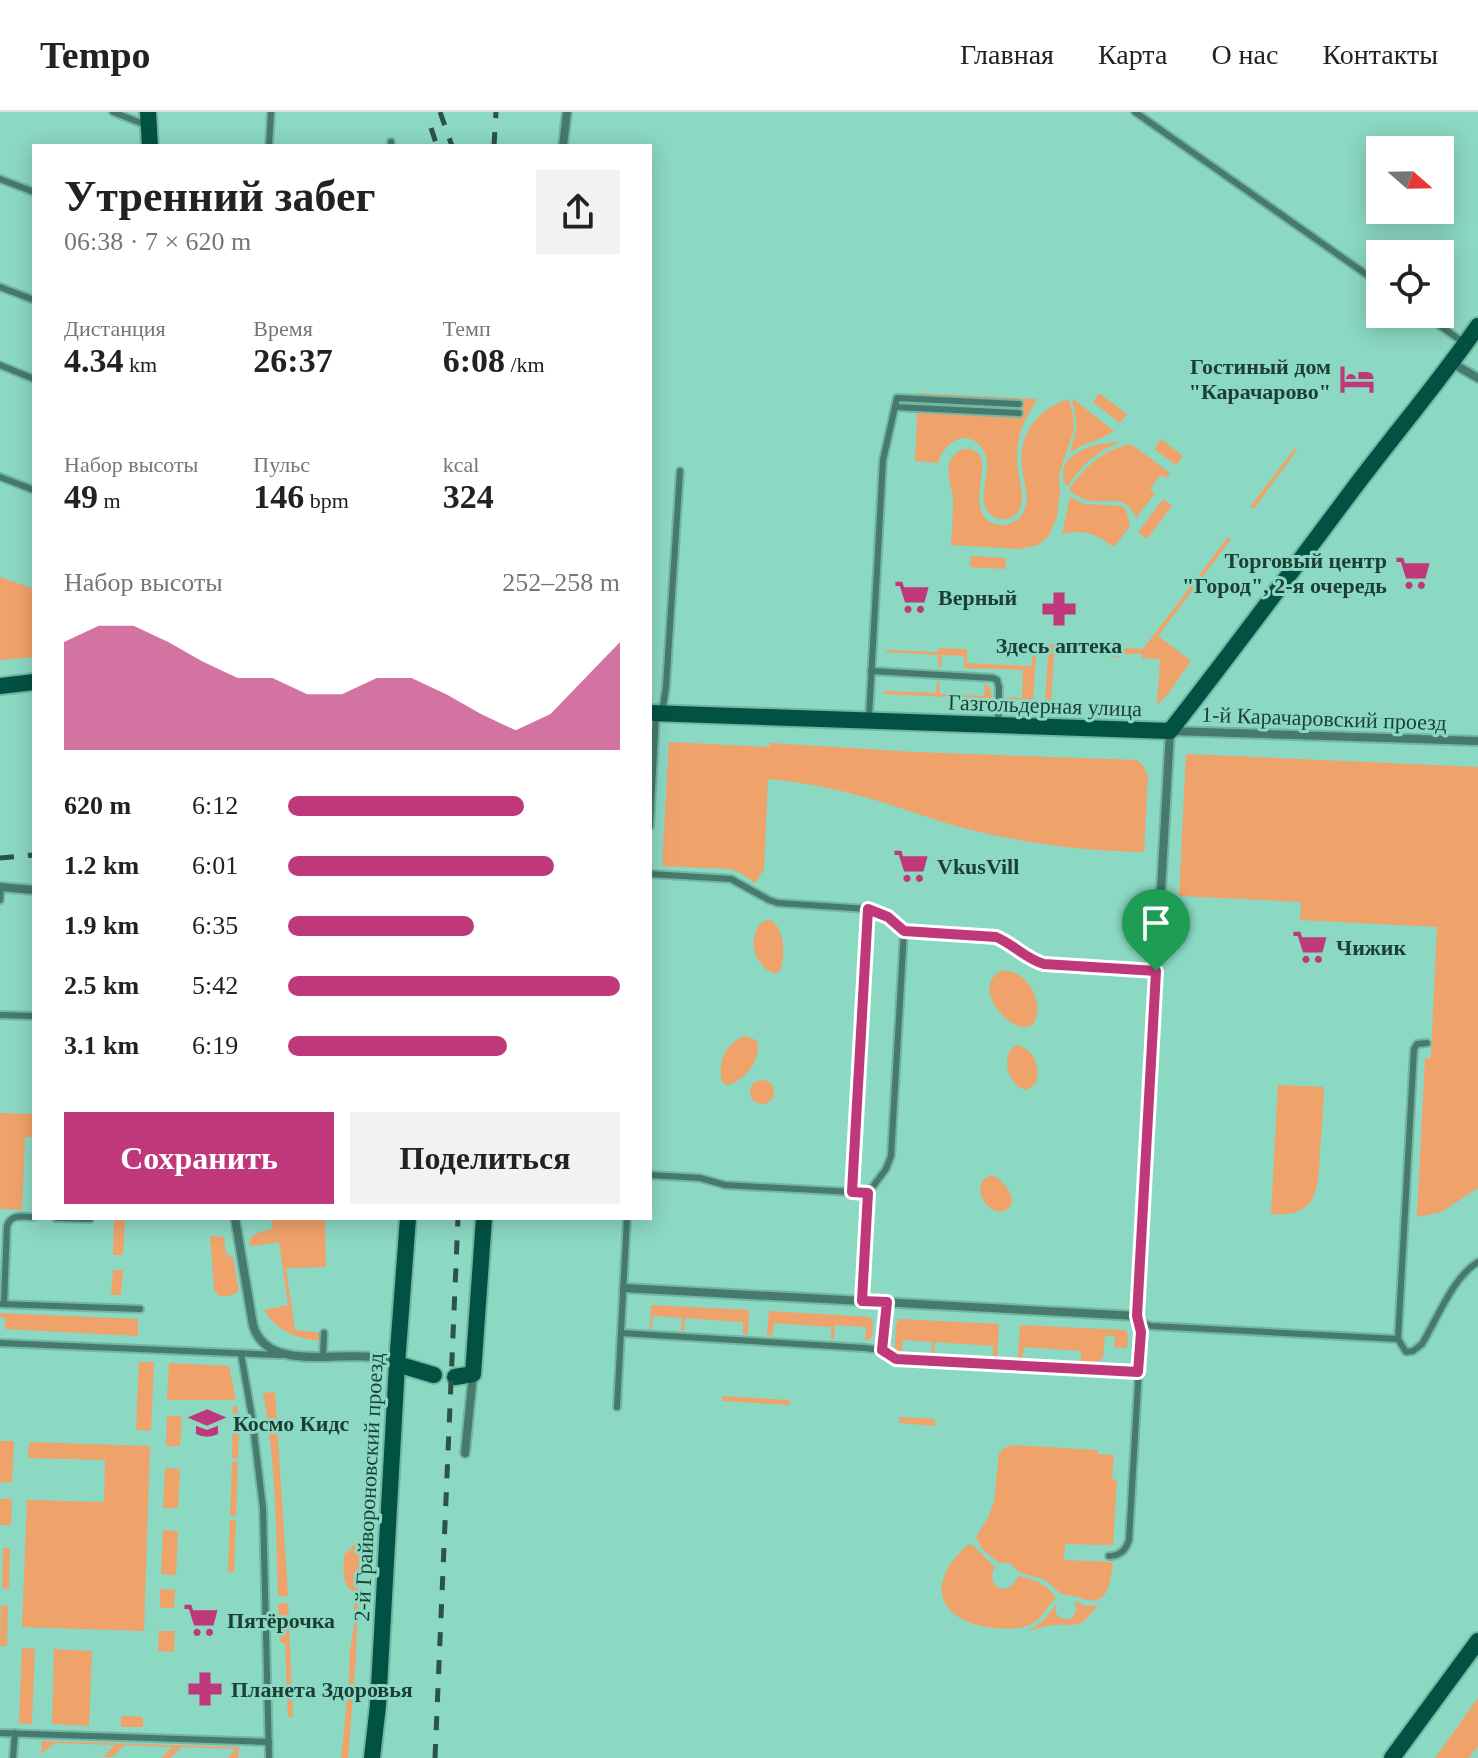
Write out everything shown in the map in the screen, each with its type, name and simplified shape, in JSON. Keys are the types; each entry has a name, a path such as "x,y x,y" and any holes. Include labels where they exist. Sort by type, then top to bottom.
{"street":[{"path":"563,144 567,112"},
{"path":"149,119 150,144"},
{"name":"Газгольдерная улица","path":"656,713 1170,731 1478,326"},
{"path":"1452,363 1478,378"},
{"path":"0,686 32,682"},
{"path":"624,1288 1137,1316 1170,731"},
{"name":"1-й Карачаровский проезд","path":"1170,731 1478,741"},
{"path":"0,887 32,890"},
{"path":"235,1220 256,1335 268,1347 285,1355 373,1357 434,1375"},
{"name":"2-й Грайвороновский проезд","path":"372,1758 378,1705 408,1220"},
{"path":"465,1453 484,1220"},
{"path":"455,1377 473,1374"},
{"path":"1392,1758 1478,1641"}],"lane":[{"path":"113,112 149,119"},
{"path":"269,144 271,112"},
{"path":"1135,112 1366,274"},
{"path":"0,179 32,191"},
{"path":"0,287 32,299"},
{"path":"1443,328 1466,344"},
{"path":"0,365 32,378"},
{"path":"869,721 883,460 897,398 1019,404"},
{"path":"895,407 1019,413"},
{"path":"652,788 656,713 666,687 680,471"},
{"path":"0,477 32,489"},
{"path":"871,671 993,678 999,683 998,725"},
{"path":"652,874 731,879 778,903 868,909 888,917 904,931 996,937 1030,959 1044,964 1156,971"},
{"path":"0,887 0,900"},
{"path":"852,1192 868,909"},
{"path":"862,1301 868,1193 886,1169 891,1156 904,931"},
{"path":"0,1015 32,1016"},
{"path":"1427,1043 1417,1044 1414,1049 1398,1339 1406,1352 1422,1344 1458,1280 1478,1262"},
{"path":"652,1175 704,1178 725,1185 868,1193"},
{"path":"32,1217 15,1216 7,1226 2,1304 140,1309"},
{"path":"617,1407 627,1220"},
{"path":"882,1350 887,1302"},
{"path":"1137,1316 1151,1326 1398,1339"},
{"path":"1109,1556 1123,1552 1129,1540 1141,1332 1137,1316"},
{"path":"323,1357 324,1333"},
{"path":"621,1333 882,1350 896,1359 1138,1372"},
{"path":"0,1343 285,1355"},
{"path":"241,1354 263,1508 269,1758"},
{"path":"0,1733 269,1742"},
{"path":"13,1758 15,1733"}],"shaded area":[{"path":"918,393 1037,399 1018,441 1017,463 1022,502 1015,515 999,519 986,508 986,458 983,450 970,439 951,443 938,463 915,461"},
{"path":"1099,393 1127,414 1120,423 1093,402"},
{"path":"1072,398 1114,431 1070,453 1077,426"},
{"path":"1069,399 1074,429 1059,474 1057,517 1048,537 1038,545 1020,549 951,545 953,502 948,472 954,455 966,449 975,451 981,457 980,508 990,522 1000,525 1012,523 1021,516 1026,505 1022,456 1027,434 1039,416"},
{"path":"1161,439 1183,456 1176,465 1154,449"},
{"path":"1121,442 1090,460 1067,487 1063,476 1064,466 1070,458 1100,444"},
{"path":"1131,444 1170,473 1166,478 1160,475 1150,489 1155,493 1136,518 1123,503 1090,500 1069,490 1096,460 1112,450"},
{"path":"1295,448 1297,450 1254,509 1250,507"},
{"path":"1070,497 1084,504 1121,506 1126,510 1130,526 1114,547 1090,534 1062,534"},
{"path":"1163,499 1172,506 1147,539 1138,532"},
{"path":"1228,537 1231,539 1158,636 1191,661 1157,705 1160,659 1142,658 1142,654 1121,654 1120,657 1078,652 1078,655 1054,654 1051,702 1045,702 1049,644 1143,649"},
{"path":"971,556 1006,558 1005,569 970,567"},
{"path":"0,577 32,588 32,657 0,660"},
{"path":"939,648 967,649 967,663 1031,666 1033,652 1036,653 1033,700 1006,697 1022,698 1023,670 964,668 964,656 942,655 941,667 938,667 938,655 886,652 938,652"},
{"path":"937,681 940,694 984,696 985,683 990,688 992,699 884,694 884,691 936,693"},
{"path":"669,742 769,747 770,743 1136,760 1148,775 1144,852 1075,848 1008,838 963,828 841,791 768,779 764,869 755,883 730,869 662,866"},
{"path":"1186,754 1478,767 1478,1188 1441,1212 1417,1217 1425,1058 1430,1058 1431,1054 1437,927 1300,920 1301,902 1179,896"},
{"path":"771,920 779,930 783,949 781,969 775,974 761,964 754,950 758,928 763,921"},
{"path":"1001,971 1016,973 1028,983 1037,1005 1033,1024 1024,1027 1014,1024 994,1005 991,981"},
{"path":"745,1036 756,1040 755,1061 746,1074 727,1085 722,1082 721,1075 724,1054"},
{"path":"1018,1045 1029,1051 1037,1065 1036,1083 1027,1090 1015,1083 1008,1069 1008,1055"},
{"path":"762,1080 773,1087 774,1092 767,1103 762,1104 751,1097 750,1092 757,1081"},
{"path":"1278,1085 1324,1087 1316,1189 1307,1206 1287,1214 1271,1214"},
{"path":"0,1113 32,1114 32,1137 25,1137 22,1210 0,1209"},
{"path":"992,1175 1005,1185 1011,1196 1012,1201 1006,1210 993,1210 983,1199 981,1185 984,1179"},
{"path":"114,1220 125,1220 123,1255 113,1255"},
{"path":"271,1220 325,1220 326,1267 286,1268 295,1330 322,1333 318,1341 287,1332 264,1310 288,1305 279,1242 249,1244 254,1235 272,1229"},
{"path":"210,1236 224,1237 226,1253 233,1258 239,1291 229,1296 219,1296 214,1290"},
{"path":"113,1270 123,1270 121,1295 111,1295"},
{"path":"651,1305 749,1310 748,1334 743,1334 743,1322 685,1318 684,1331 681,1331 682,1318 653,1316 650,1329"},
{"path":"769,1311 870,1317 873,1322 872,1338 865,1341 866,1327 835,1325 834,1339 831,1339 831,1327 774,1323 772,1336 767,1335"},
{"path":"0,1313 138,1319 138,1336 5,1329 5,1318 0,1317"},
{"path":"899,1319 999,1324 997,1358 993,1358 993,1346 935,1342 934,1355 931,1354 932,1342 903,1340 902,1353 895,1350"},
{"path":"1020,1325 1125,1330 1128,1334 1127,1348 1114,1347 1115,1336 1105,1336 1103,1358 1093,1364 1081,1363 1081,1351 1024,1347 1022,1360 1018,1359"},
{"path":"139,1362 154,1362 151,1431 136,1430"},
{"path":"169,1363 229,1366 236,1400 167,1400"},
{"path":"275,1392 288,1596 278,1596 273,1469 263,1393"},
{"path":"722,1396 790,1401 789,1405 722,1401"},
{"path":"233,1406 237,1406 238,1459 232,1458"},
{"path":"167,1416 182,1416 180,1446 166,1446"},
{"path":"900,1417 935,1419 935,1426 899,1423"},
{"path":"0,1441 14,1441 12,1483 0,1482"},
{"path":"29,1442 150,1446 144,1631 22,1627 27,1500 104,1502 105,1460 28,1458"},
{"path":"1013,1445 1098,1450 1098,1454 1114,1455 1112,1479 1117,1480 1113,1545 1065,1544 1064,1560 1113,1562 1108,1587 1101,1598 1088,1600 1061,1593 1044,1580 1023,1573 1010,1564 999,1563 982,1549 976,1537 994,1502 999,1453"},
{"path":"232,1462 238,1462 236,1516 230,1516"},
{"path":"165,1468 180,1469 178,1508 163,1508"},
{"path":"0,1499 12,1499 11,1525 0,1525"},
{"path":"230,1520 236,1520 234,1572 228,1572"},
{"path":"163,1530 178,1531 176,1575 161,1574"},
{"path":"360,1539 356,1656 348,1758 341,1758 355,1620 353,1592 344,1575 344,1555"},
{"path":"969,1544 995,1567 993,1580 999,1588 1009,1587 1018,1576 1049,1589 1056,1598 1039,1619 1022,1627 993,1628 974,1624 948,1608 942,1585 946,1572"},
{"path":"3,1548 10,1548 9,1589 2,1588"},
{"path":"160,1589 175,1590 174,1608 160,1608"},
{"path":"1074,1601 1087,1606 1098,1605 1079,1624 1051,1625 1028,1631 1043,1621 1057,1603 1058,1616 1072,1618 1077,1609"},
{"path":"288,1603 293,1717 288,1717 285,1644 280,1641 278,1604"},
{"path":"1,1605 8,1606 7,1646 0,1646"},
{"path":"159,1631 175,1631 174,1652 158,1651"},
{"path":"22,1648 35,1649 32,1724 19,1723"},
{"path":"54,1649 92,1651 89,1726 52,1724"},
{"path":"1478,1698 1478,1746 1469,1758 1435,1758"},
{"path":"121,1716 143,1717 143,1727 121,1727"},
{"path":"42,1741 239,1747 238,1758 228,1758 236,1749 182,1747 170,1758 161,1758 172,1747 125,1745 112,1757 103,1757 115,1745 55,1743 41,1754"}],"railway":[{"path":"440,112 451,144"},
{"path":"494,144 496,112"},
{"path":"431,128 436,144"},
{"path":"0,858 32,855"},
{"path":"435,1758 458,1220"}],"place":[{"name":"Гостиный дом \"Карачарово\"","path":"1357,379"},
{"name":"Торговый центр \"Город\", 2-я очередь","path":"1413,573"},
{"name":"Верный","path":"912,597"},
{"name":"Здесь аптека","path":"1059,609"},
{"name":"VkusVill","path":"911,866"},
{"name":"Чижик","path":"1310,947"},
{"name":"Космо Кидс","path":"207,1423"},
{"name":"Пятёрочка","path":"201,1620"},
{"name":"Планета Здоровья","path":"205,1689"}],"route":[{"path":"868,909 888,917 904,931 996,937 1030,959 1044,964 1156,971 1137,1316 1141,1332 1138,1372 896,1359 889,1356 882,1350 887,1302 862,1301 868,1193 852,1192 868,909"}]}
